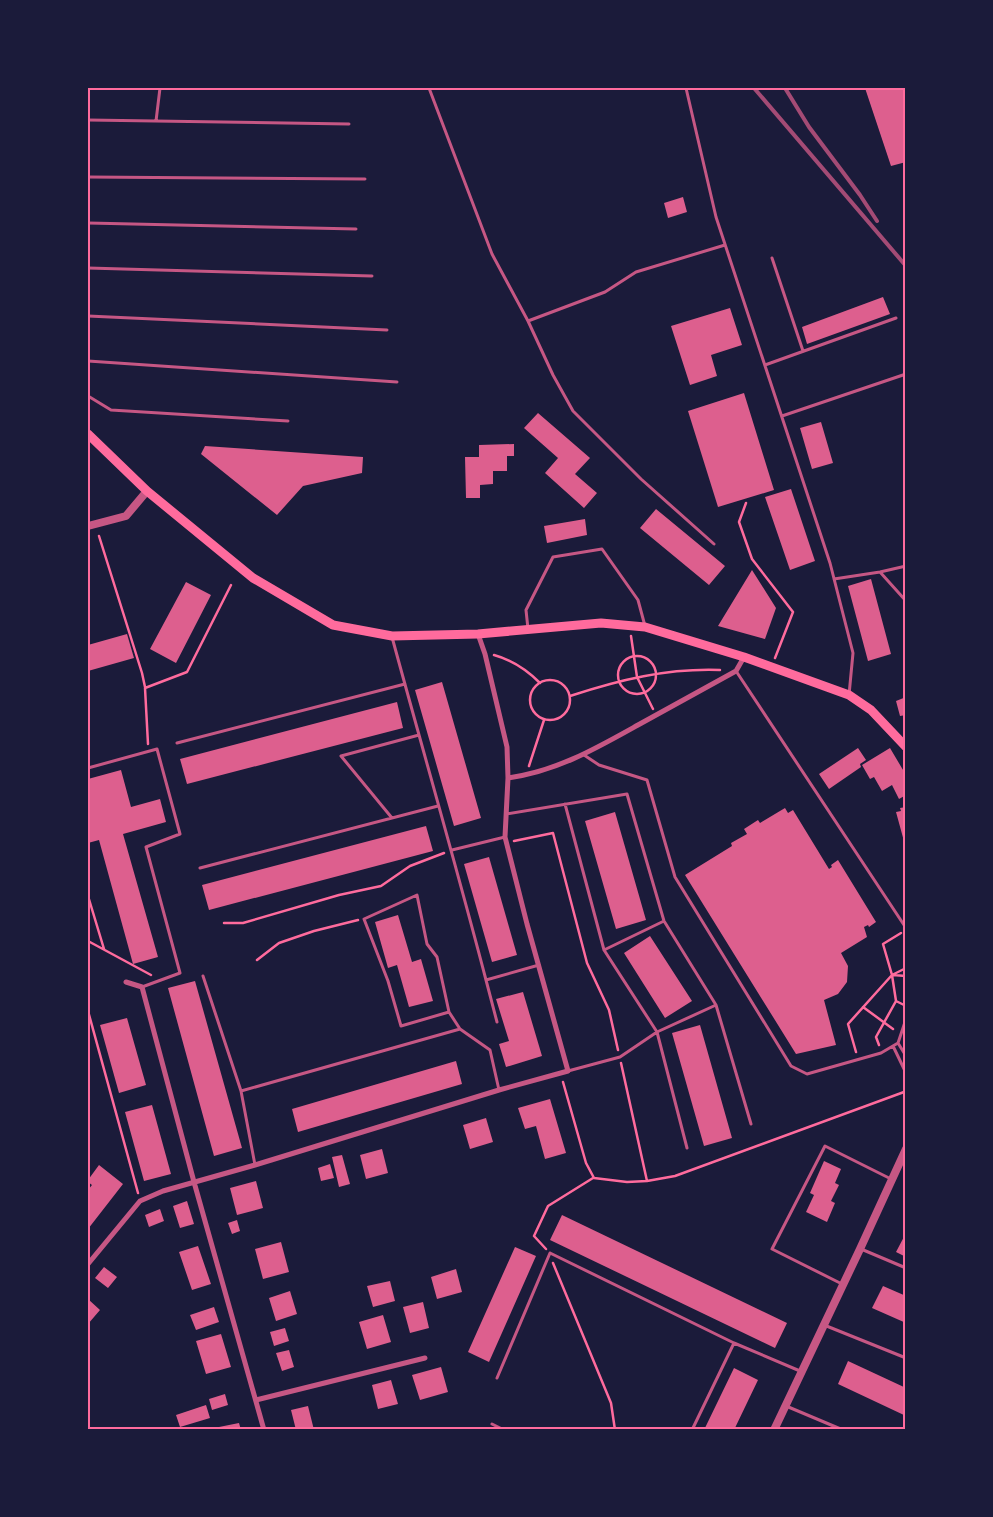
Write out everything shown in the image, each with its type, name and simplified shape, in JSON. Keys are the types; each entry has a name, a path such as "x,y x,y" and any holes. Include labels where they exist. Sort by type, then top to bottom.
{"main road":[{"path":"88,434 146,491 253,578 333,625 392,636 478,634 601,623 630,624 645,627 744,657 849,695 871,710 906,747"}],"street":[{"path":"88,526 126,516 146,491"},
{"path":"88,1264 140,1201 194,1182 568,1071 505,839 508,778 507,747 485,654 478,634"},
{"path":"508,778 526,776 554,768 584,754 736,671 744,657"},
{"path":"126,982 142,987 194,1182 264,1430"},
{"path":"774,1430 906,1149"},
{"path":"256,1400 425,1358"}],"lane":[{"path":"156,121 160,88"},
{"path":"429,88 492,254 528,321 553,376 573,411 641,479 714,544"},
{"path":"686,88 716,217 834,579 854,653 849,695"},
{"path":"88,120 349,124"},
{"path":"88,177 365,179"},
{"path":"88,223 356,229"},
{"path":"528,321 605,292 636,272 725,245"},
{"path":"772,258 802,351"},
{"path":"88,268 372,276"},
{"path":"88,316 387,330"},
{"path":"765,365 896,318"},
{"path":"88,361 397,382"},
{"path":"782,416 903,375"},
{"path":"88,396 111,410 288,420"},
{"path":"528,630 526,610 553,557 602,548 638,600 645,627"},
{"path":"834,579 906,566"},
{"path":"880,572 906,601"},
{"path":"392,636 438,806 452,850 497,1022"},
{"path":"736,671 906,929"},
{"path":"177,743 405,684"},
{"path":"392,818 341,756 419,735"},
{"path":"88,768 157,749 180,834 146,847 180,973 142,987"},
{"path":"584,754 599,765 647,780 674,877 791,1066 807,1074 881,1053 898,1043 906,1019"},
{"path":"505,814 627,794 664,922 716,1004 750,1124"},
{"path":"565,804 604,950 657,1032 687,1148"},
{"path":"200,868 438,806"},
{"path":"452,850 505,839"},
{"path":"449,1012 401,1026 388,981 364,919 418,895 427,944 437,957 449,1012 460,1029 490,1050 499,1090"},
{"path":"604,950 664,922"},
{"path":"486,980 539,965"},
{"path":"203,976 241,1091 255,1165"},
{"path":"568,1071 620,1058 657,1032 716,1004"},
{"path":"241,1091 460,1029"},
{"path":"898,1043 906,1056"},
{"path":"892,1046 906,1073"},
{"path":"843,1285 772,1249 825,1146 892,1180"},
{"path":"860,1249 906,1268"},
{"path":"497,1378 550,1253 734,1343 801,1371"},
{"path":"824,1325 906,1358"},
{"path":"692,1430 734,1343"},
{"path":"785,1406 843,1430"},
{"path":"492,1424 504,1430"}],"path":[{"path":"746,503 739,522 752,559 792,612 776,655"},
{"path":"100,536 142,673 145,688 148,751"},
{"path":"145,688 187,672 231,585"},
{"path":"630,624 633,656 638,677 656,715"},
{"path":"485,654 507,658 528,671 540,683"},
{"path":"633,656 649,659 656,668 657,673 652,687 645,693 629,693 618,681 620,665 633,656"},
{"path":"570,696 618,681 657,673 705,670 736,671"},
{"path":"550,680 565,686 570,696 569,708 566,713 556,720 544,720 534,714 530,703 532,691 540,683 550,680"},
{"path":"526,776 544,720"},
{"path":"505,839 553,833 587,963 608,1010 647,1181"},
{"path":"224,923 243,923 338,895 381,886 410,866 452,850"},
{"path":"88,896 105,950"},
{"path":"256,960 279,943 314,931 364,919"},
{"path":"879,1046 876,1037 896,1001 892,975 883,944 906,929"},
{"path":"88,941 161,980"},
{"path":"858,1060 848,1024 892,975 906,968"},
{"path":"892,975 906,976"},
{"path":"896,1001 906,1006"},
{"path":"863,1007 893,1029"},
{"path":"88,1011 140,1201"},
{"path":"561,1073 586,1163 594,1178"},
{"path":"615,1430 611,1403 550,1253 534,1236 548,1206 594,1178 627,1182 675,1176 904,1092"}],"building":[{"path":"865,88 906,88 906,162 891,166"},
{"path":"683,197 687,212 668,218 664,203"},
{"path":"883,297 890,314 807,344 802,327"},
{"path":"730,308 742,345 711,355 717,376 690,385 671,326"},
{"path":"744,393 774,490 718,507 688,411"},
{"path":"538,413 590,458 575,474 597,493 584,508 545,473 558,458 524,428"},
{"path":"821,422 833,463 812,469 800,428"},
{"path":"514,444 514,456 507,456 507,471 493,471 493,484 480,485 480,498 466,498 465,457 479,457 479,445"},
{"path":"205,446 363,457 362,473 303,486 277,515 201,454"},
{"path":"791,489 815,561 790,570 765,497"},
{"path":"656,509 725,566 709,585 640,528"},
{"path":"585,519 587,535 547,543 544,526"},
{"path":"752,570 776,608 765,639 718,626"},
{"path":"871,579 891,654 868,661 848,586"},
{"path":"186,582 211,595 176,663 150,649"},
{"path":"127,634 134,658 88,671 88,645"},
{"path":"442,682 481,818 454,826 415,690"},
{"path":"906,697 906,715 900,716 896,701"},
{"path":"397,702 403,728 187,784 180,759"},
{"path":"858,748 866,760 860,764 861,767 829,789 819,774"},
{"path":"890,748 906,775 906,795 899,799 892,785 882,791 874,777 870,779 862,765"},
{"path":"121,770 131,807 160,799 166,822 123,834 158,957 133,964 99,840 88,843 88,779"},
{"path":"906,807 905,845 896,812 901,811 900,808"},
{"path":"785,808 788,813 793,810 829,869 838,860 876,922 869,927 868,925 864,927 867,937 841,953 848,966 847,982 838,994 824,1000 836,1045 796,1054 685,875 732,846 731,843 747,834 744,829 758,820 760,823"},
{"path":"615,812 646,920 616,929 585,821"},
{"path":"426,826 433,851 209,910 202,885"},
{"path":"489,857 517,955 492,962 464,864"},
{"path":"398,915 412,962 421,959 433,1001 409,1007 397,965 388,968 375,922"},
{"path":"650,936 692,1001 665,1018 624,953"},
{"path":"195,981 242,1148 214,1156 168,988"},
{"path":"523,992 542,1056 506,1067 499,1044 509,1041 496,999"},
{"path":"127,1018 146,1085 119,1093 100,1025"},
{"path":"700,1025 732,1138 704,1146 672,1033"},
{"path":"456,1061 462,1084 298,1132 292,1109"},
{"path":"550,1099 566,1153 545,1159 536,1126 525,1129 518,1108"},
{"path":"152,1105 171,1174 144,1181 125,1112"},
{"path":"486,1118 493,1142 470,1149 463,1125"},
{"path":"382,1149 388,1173 366,1179 360,1155"},
{"path":"342,1155 350,1184 339,1187 332,1157"},
{"path":"824,1161 841,1169 835,1183 839,1185 831,1201 835,1203 827,1222 806,1212 814,1195 810,1193"},
{"path":"330,1164 334,1178 321,1181 318,1168"},
{"path":"99,1165 123,1184 88,1229 88,1190 92,1185 88,1180"},
{"path":"256,1181 263,1208 237,1215 230,1188"},
{"path":"187,1201 194,1224 180,1228 173,1206"},
{"path":"160,1209 164,1221 149,1227 145,1215"},
{"path":"562,1215 787,1323 775,1348 550,1240"},
{"path":"237,1220 240,1231 232,1234 228,1223"},
{"path":"906,1233 906,1257 896,1252"},
{"path":"281,1242 289,1272 263,1279 255,1249"},
{"path":"198,1246 211,1284 192,1290 179,1252"},
{"path":"515,1247 536,1256 489,1362 468,1352"},
{"path":"104,1267 117,1277 108,1288 95,1278"},
{"path":"456,1269 462,1292 437,1299 431,1277"},
{"path":"390,1281 395,1301 373,1307 367,1286"},
{"path":"883,1286 906,1296 906,1323 872,1308"},
{"path":"290,1291 297,1314 276,1321 269,1298"},
{"path":"88,1299 100,1310 88,1324"},
{"path":"423,1302 429,1328 410,1333 403,1307"},
{"path":"214,1307 219,1322 196,1330 190,1315"},
{"path":"383,1315 391,1342 367,1349 359,1322"},
{"path":"285,1328 289,1341 274,1346 270,1332"},
{"path":"221,1334 231,1367 206,1374 196,1341"},
{"path":"289,1350 294,1367 282,1371 276,1353"},
{"path":"848,1361 906,1388 906,1416 838,1384"},
{"path":"441,1367 448,1392 420,1400 412,1375"},
{"path":"734,1368 758,1380 734,1430 704,1430"},
{"path":"391,1380 398,1404 378,1409 372,1385"},
{"path":"225,1394 228,1405 212,1410 209,1399"},
{"path":"206,1405 210,1418 180,1427 176,1415"},
{"path":"308,1406 314,1430 296,1430 291,1410"},
{"path":"239,1423 241,1430 219,1430 219,1427"}],"railway":[{"path":"754,88 906,266"},
{"path":"785,88 809,127 877,221"}]}
